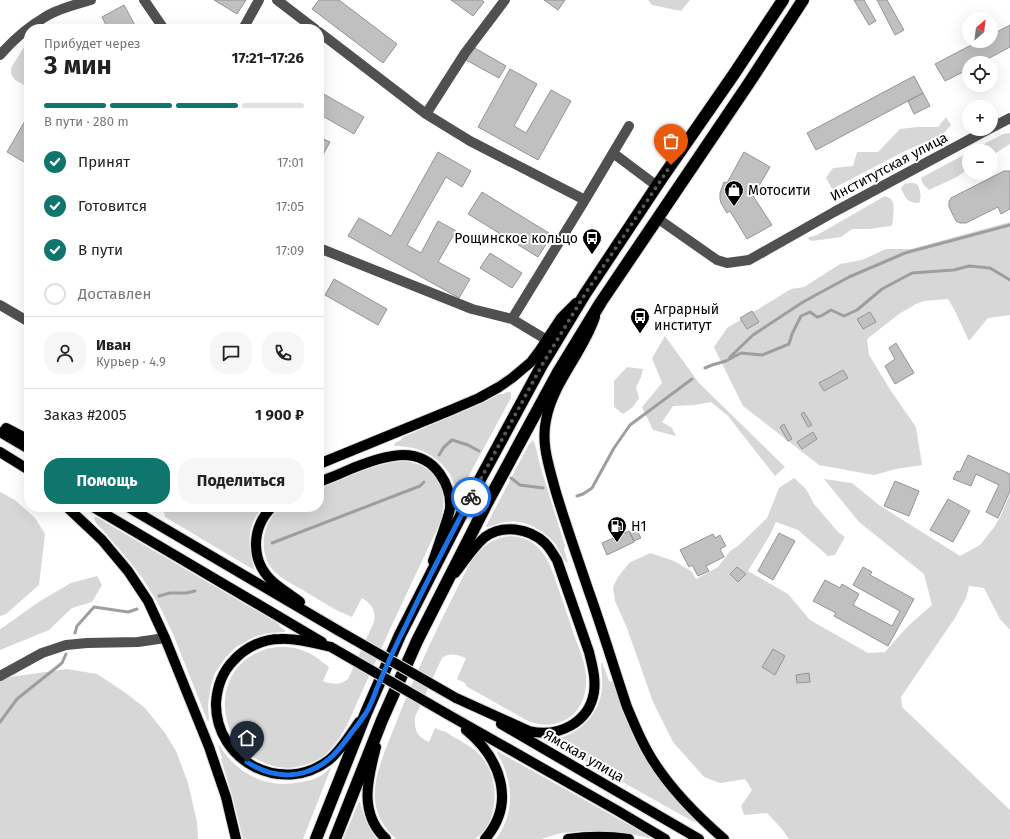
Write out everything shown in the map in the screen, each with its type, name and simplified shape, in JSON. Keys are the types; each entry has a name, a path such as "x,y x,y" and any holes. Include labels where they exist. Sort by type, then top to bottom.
{"highway":[{"path":"316,839 366,713 400,635 426,582 542,365 585,294 783,0"},
{"path":"335,839 382,720 417,641 486,506 557,374 601,302 656,218 749,83 803,0"}],"main road":[{"path":"324,462 479,398 499,387 531,362 561,318 585,294"},
{"path":"601,302 591,331 558,386 551,402 544,432 548,464 564,518 627,707 637,731 650,755 676,792 697,815 724,839"},
{"path":"0,426 24,438"},
{"path":"0,432 24,446"},
{"path":"0,452 24,467"},
{"path":"324,480 387,456 407,455 417,457 425,460 433,466 443,478 449,492 450,509 426,582"},
{"path":"0,460 24,474"},
{"path":"72,512 102,540 128,571 148,601 165,638 217,769 226,797 236,839"},
{"path":"101,512 330,647 665,839"},
{"path":"137,512 456,698 538,733 555,732 563,729 575,723 584,715 592,701 594,692 594,672 557,560 544,542 530,533 519,529 509,529 491,533 477,545 442,591"},
{"path":"268,512 262,519 256,536 257,555 260,564 272,581 339,631"},
{"path":"330,647 298,640 279,639 260,642 244,651 225,670 218,689 216,708 221,732 230,747 238,756 254,766 273,774 292,775 313,769 329,760 341,748 366,713"},
{"name":"Ямская улица","path":"456,698 699,839"},
{"path":"448,714 474,737 487,752 496,768 502,786 502,804 500,814 496,824 485,839"},
{"path":"382,720 369,776 368,793 369,807 374,823 386,839"},
{"path":"568,839 588,837 618,837 629,839"}],"street":[{"path":"36,24 46,16 74,4 91,0"},
{"path":"144,0 161,24"},
{"path":"246,24 259,0"},
{"path":"277,0 308,24"},
{"path":"426,114 465,53 505,0"},
{"path":"0,55 24,33"},
{"path":"324,36 426,114 470,141 585,200"},
{"name":"Институтская улица","path":"998,125 1010,118"},
{"path":"512,319 629,126"},
{"name":"Институтская улица","path":"656,218 717,260 726,264 749,260 834,212 977,136"},
{"path":"613,153 657,186"},
{"path":"324,250 472,309 512,319 547,340"},
{"path":"0,305 24,319"},
{"path":"0,676 42,654 66,645 138,642 165,638"}],"shaded area":[{"path":"648,0 690,0 681,11 652,5"},
{"path":"24,47 24,85 15,80 11,74 11,68"},
{"path":"946,117 951,125 943,134 903,152 832,189 826,178 833,168 853,166 857,152 878,152 900,129 938,127"},
{"path":"1010,133 1010,144 998,152 998,144 984,144 1003,134"},
{"path":"962,156 962,174 955,178 929,190 923,184 921,178"},
{"path":"914,183 918,185 920,192 919,203 909,201 901,189 904,184"},
{"path":"885,196 891,199 893,204 894,210 891,226 869,229 852,229 841,237 812,241 808,239 809,237 817,235"},
{"path":"1010,222 1010,315 988,318 969,341 948,299 924,301 899,314 867,339 869,355 891,391 916,427 922,465 896,469 874,475 819,465 743,406 714,347 727,328 791,289 804,287 840,264 862,260 886,249 911,249"},
{"path":"665,336 699,383 785,467 775,476 728,416 711,402 694,405 673,406 662,422 672,428 676,436 653,430 642,407 662,383 652,358"},
{"path":"627,367 643,369 636,387 639,398 633,407 623,414 614,407 614,381"},
{"path":"510,392 511,398 459,493 449,473 441,463 431,455 413,448 394,446 395,443 403,437 485,402 499,394"},
{"path":"533,440 565,546 564,549 568,563 564,560 556,545 540,530 534,527 519,522 503,522 487,527 486,526 529,444"},
{"path":"402,461 415,463 425,467 433,474 439,481 442,491 442,513 439,525 348,723 332,748 316,761 297,767 283,768 273,766 254,758 238,743 231,732 227,721 225,696 233,673 251,656 267,649 284,647 309,653 328,666 329,667 323,681 333,684 342,682 348,679 374,622 374,611 362,598 352,617 328,606 276,573 270,566 265,555 264,537 267,526 276,512 324,512 324,487 370,468"},
{"path":"794,478 806,489 814,504 838,532 845,537 835,555 828,556 798,530 776,522 770,535 748,571 788,594 810,620 868,653 885,652 907,627 932,605 924,574 859,522 824,479 852,483 879,505 960,556 980,545 995,526 1010,494 1010,630 1000,619 984,588 969,586 966,598 955,618 901,697 902,707 1010,810 1010,839 789,839 767,813 744,815 741,806 752,790 745,779 720,783 704,777 673,742 653,702 627,628 615,601 613,587 618,577 629,563 650,553 674,561 691,571 696,579 718,567 730,551 738,546 767,518 779,488"},
{"path":"0,492 15,500 24,508 24,512 28,512 35,518 45,534 39,585 6,614 0,616"},
{"path":"164,512 259,512 253,522 250,536 250,551 254,570 165,517"},
{"path":"95,517 279,624 280,627 285,630 285,632 268,633 254,637 236,647 226,657 215,673 211,685 208,705 208,722 173,634 159,605 143,579 130,562 96,523"},
{"path":"511,536 525,539 535,544 543,553 550,565 586,672 586,685 583,700 575,713 562,722 546,725 531,722 466,686 465,683 457,679 466,658 457,655 448,655 442,658 415,717 417,732 422,738 429,742 435,728 444,731 478,753 493,779 495,799 493,809 486,828 475,839 396,839 388,831 377,811 375,791 377,774 400,712 437,628 468,567 476,555 485,546 497,539"},
{"path":"97,576 102,585 92,602 72,608 49,630 0,650 0,629 40,601 71,583"},
{"path":"602,662 609,681 613,682 634,737 646,760 677,801 696,822 551,742 577,730 592,715 599,702 601,694"},
{"path":"67,669 97,674 145,708 165,733 176,751 188,783 197,822 198,839 0,839 0,681 10,677"},
{"path":"218,745 242,770 252,776 273,783 298,783 309,780 322,775 331,767 303,839 243,839"},
{"path":"497,751 650,837 627,833 584,831 561,833 541,839 496,839 507,818 510,796 506,774"},
{"path":"359,802 369,826 377,839 343,839"}],"building":[{"path":"214,0 246,0 237,14"},
{"path":"319,0 339,0 397,44 383,63 312,9"},
{"path":"451,0 482,0 484,2 473,16"},
{"path":"544,0 565,0 558,10"},
{"path":"854,0 864,0 876,21 869,25"},
{"path":"877,0 887,0 904,30 895,35"},
{"path":"124,5 134,24 106,24 102,17"},
{"path":"1010,25 1010,47 993,56 962,56 962,72 945,81 935,64 966,48 998,48 998,31"},
{"path":"473,47 506,66 499,78 466,60"},
{"path":"510,69 537,84 514,126 526,133 551,90 571,101 538,160 478,127"},
{"path":"914,76 923,93 816,150 807,133"},
{"path":"923,93 930,106 914,114 908,101"},
{"path":"324,94 364,117 354,134 324,117"},
{"path":"24,123 24,162 7,152"},
{"path":"324,139 330,142 324,153"},
{"path":"438,152 471,171 462,187 446,177 407,245 421,253 438,221 456,231 438,262 470,279 459,298 348,236 359,218 391,236"},
{"path":"744,152 770,167 753,196 772,225 747,239 730,211 727,213 720,199 720,193 724,182 727,183"},
{"path":"1004,171 1010,171 1010,209 1001,214 998,207 966,223 956,221 949,207 951,198 986,180 998,180 998,174"},
{"path":"482,192 552,235 538,257 468,214"},
{"path":"490,253 522,273 512,288 480,268"},
{"path":"334,279 387,309 378,325 325,295"},
{"path":"752,311 759,322 747,329 740,318"},
{"path":"870,312 876,322 863,329 857,319"},
{"path":"896,343 914,373 895,384 885,366 895,359 889,348"},
{"path":"843,370 848,378 824,391 819,383"},
{"path":"804,412 812,425 808,427 801,414"},
{"path":"784,424 792,439 788,441 780,427"},
{"path":"813,432 817,439 802,449 797,442"},
{"path":"968,455 1010,474 1010,491 998,518 986,512 999,485 976,474 971,486 953,479 957,471 960,472"},
{"path":"895,481 919,491 909,516 884,506"},
{"path":"948,499 970,511 953,542 930,530"},
{"path":"636,529 641,538 634,541 630,532"},
{"path":"629,531 634,542 607,555 602,543"},
{"path":"779,533 795,541 773,580 758,571"},
{"path":"713,534 715,538 720,535 726,546 720,549 724,557 706,566 709,571 698,576 692,565 689,567 680,550"},
{"path":"737,567 746,574 738,582 730,574"},
{"path":"863,567 872,572 870,575 914,599 888,646 834,616 836,613 813,601 825,580 840,588 842,584 859,594 853,605 892,626 900,611 853,585"},
{"path":"773,649 785,656 775,675 762,667"},
{"path":"809,673 810,682 797,683 796,675"}],"waterway":[{"path":"730,357 753,335 803,302 849,277 905,253 1010,225"},
{"path":"705,368 726,361 741,353 762,355 789,344 801,316 810,312 817,317 831,310 844,316 857,310 882,289 912,273 954,270 969,266 990,268 1010,280"},
{"path":"577,496 592,488 614,448 630,425 692,379"},
{"path":"439,455 444,447 452,440 468,445 479,451"},
{"path":"511,478 520,485 543,488"},
{"path":"272,543 420,486 424,482"},
{"path":"159,596 170,593 186,593 195,591"},
{"path":"75,633 77,626 94,607 128,612 137,609"},
{"path":"0,722 17,699 62,663 66,654"}],"way so far":[{"path":"471,497 542,365 585,294 671,165"}],"place":[{"name":"Мотосити","path":"734,207"},
{"name":"Рощинское кольцо","path":"592,255"},
{"name":"Аграрный институт","path":"640,334"},
{"name":"Н1","path":"617,543"}],"route":[{"path":"247,762 273,774 292,775 302,773 321,765 329,760 341,748 366,713 400,635 471,497"}]}
